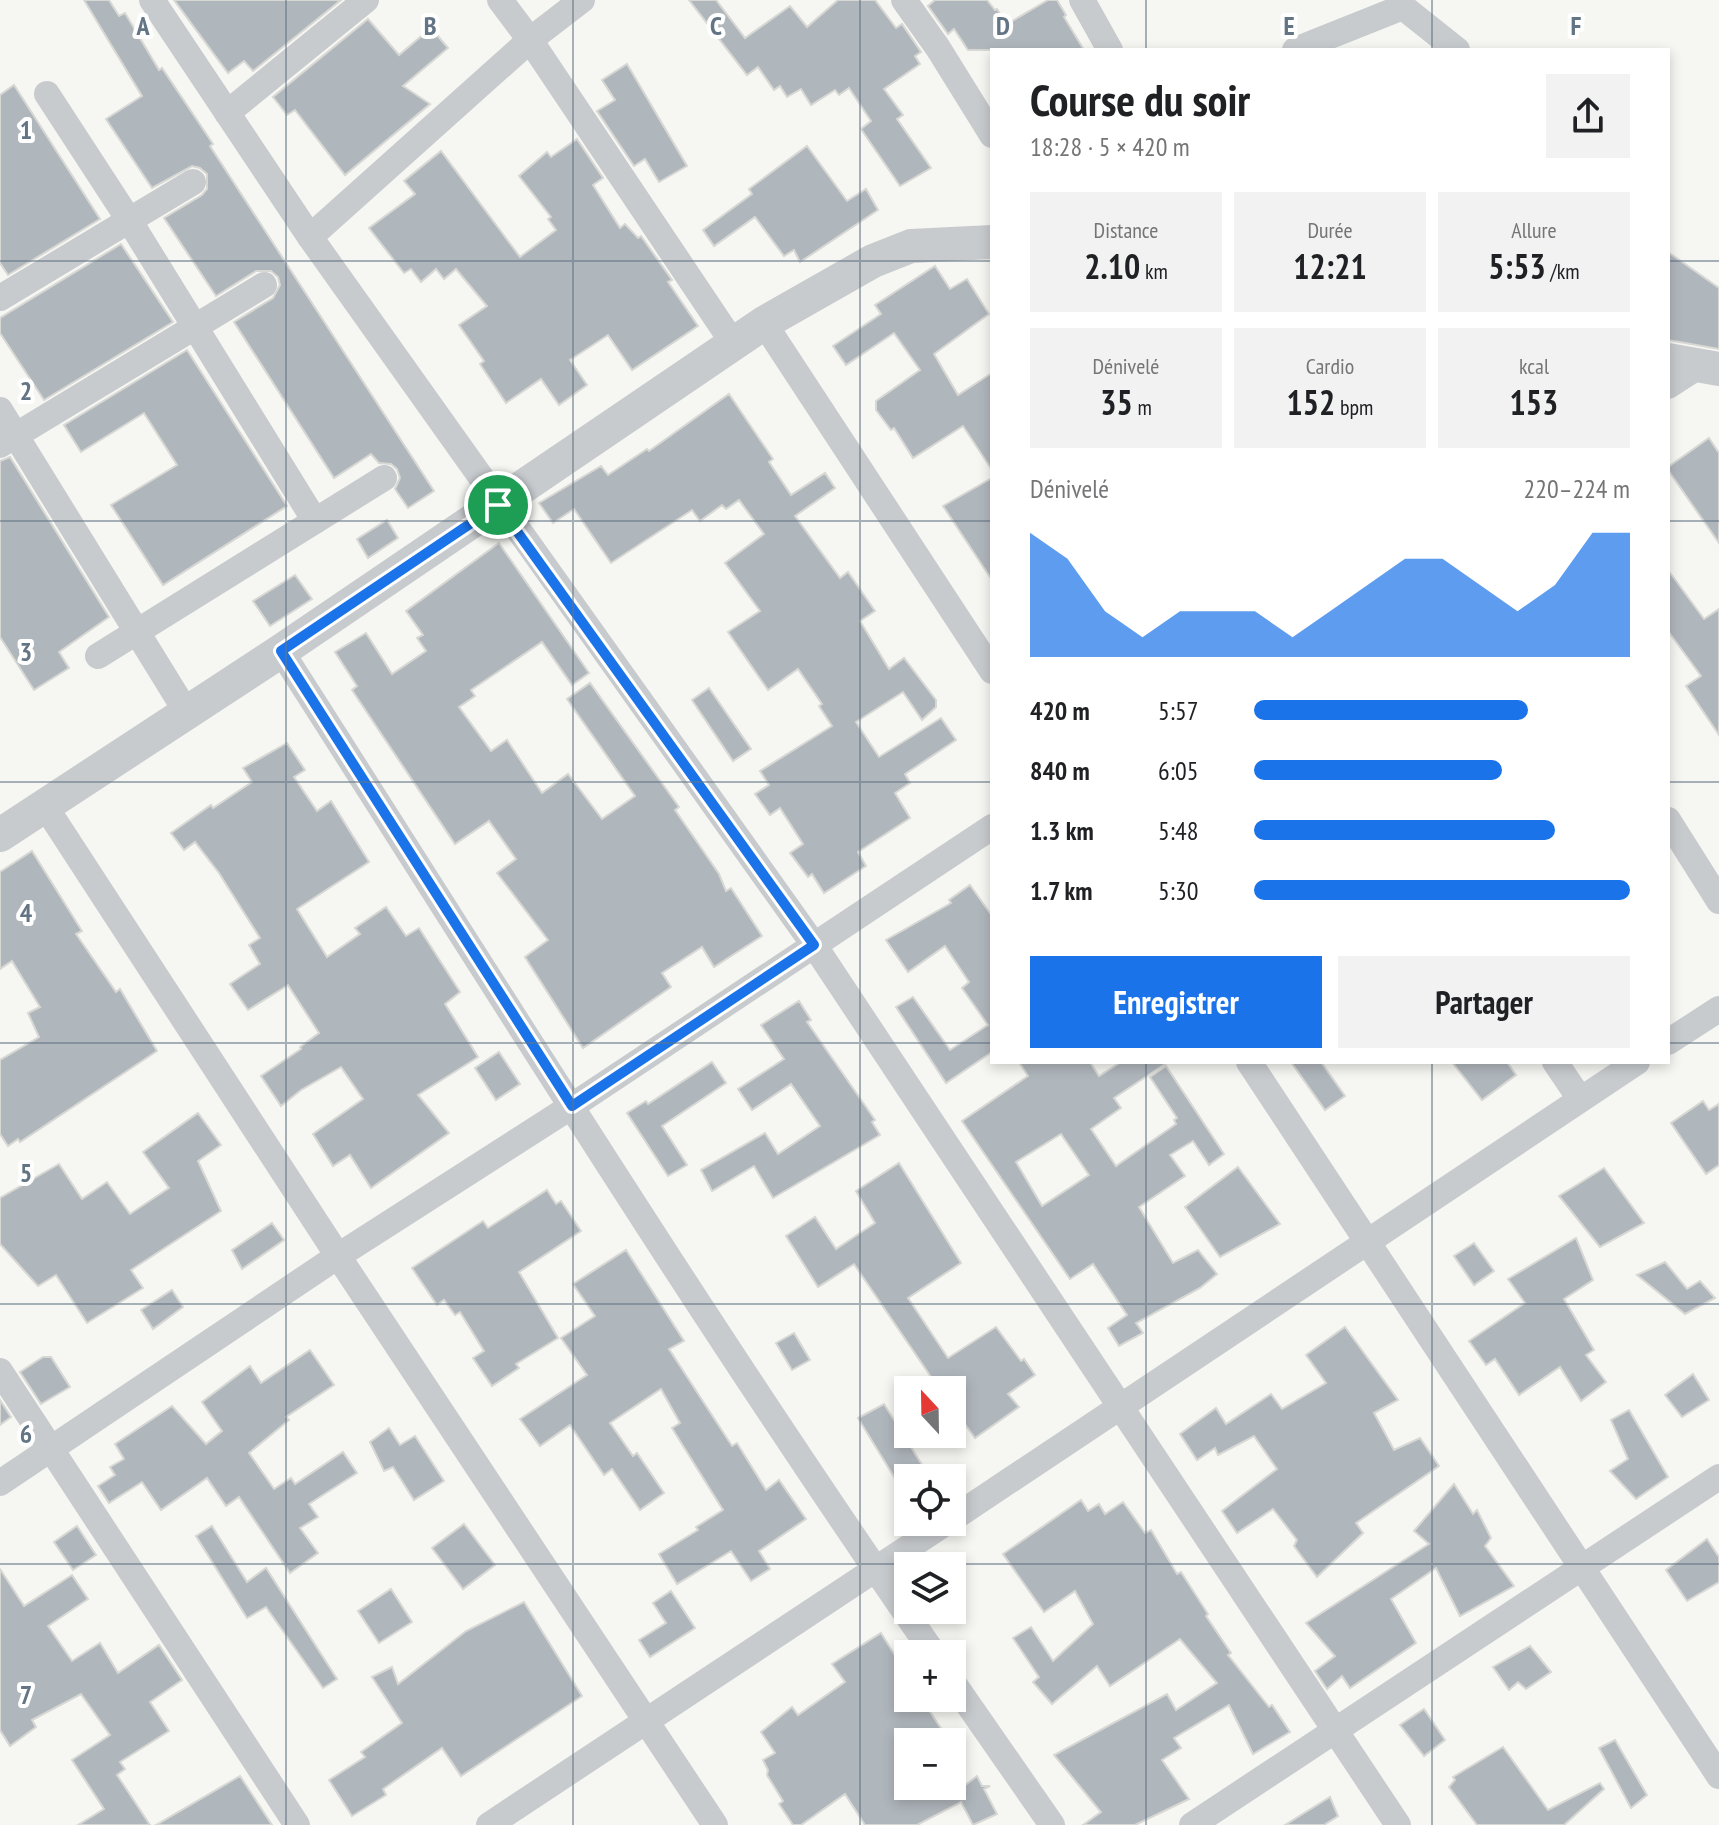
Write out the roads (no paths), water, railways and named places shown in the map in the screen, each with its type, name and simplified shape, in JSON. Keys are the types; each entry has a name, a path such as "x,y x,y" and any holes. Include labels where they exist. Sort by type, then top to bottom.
{"street":[{"path":"152,0 310,237 814,945 1398,1825"},
{"path":"227,113 366,0"},
{"path":"500,0 733,343"},
{"path":"310,237 530,40 582,0"},
{"path":"904,0 990,132"},
{"path":"1082,0 1109,48"},
{"path":"1300,48 1401,4 1455,48"},
{"path":"47,94 129,220 315,521"},
{"path":"0,298 193,182"},
{"path":"4,825 45,806 281,651 764,323 873,261 911,246 990,242"},
{"path":"8,440 264,285"},
{"path":"764,323 990,668"},
{"path":"1670,384 1695,365"},
{"path":"0,410 8,440 138,633 187,713"},
{"path":"98,656 384,478"},
{"path":"281,651 572,1106 875,1570 924,1640"},
{"path":"45,806 338,1256 715,1825"},
{"path":"1670,823 1719,901"},
{"path":"0,1483 338,1256 572,1106 990,828"},
{"path":"1670,1041 1719,1009"},
{"path":"1250,1064 1719,1776"},
{"path":"1556,1064 1580,1099"},
{"path":"966,1510 1634,1064"},
{"path":"0,1371 297,1825"},
{"path":"1192,1825 1719,1477"},
{"path":"489,1825 926,1536"},
{"path":"966,1701 1052,1825"}]}
